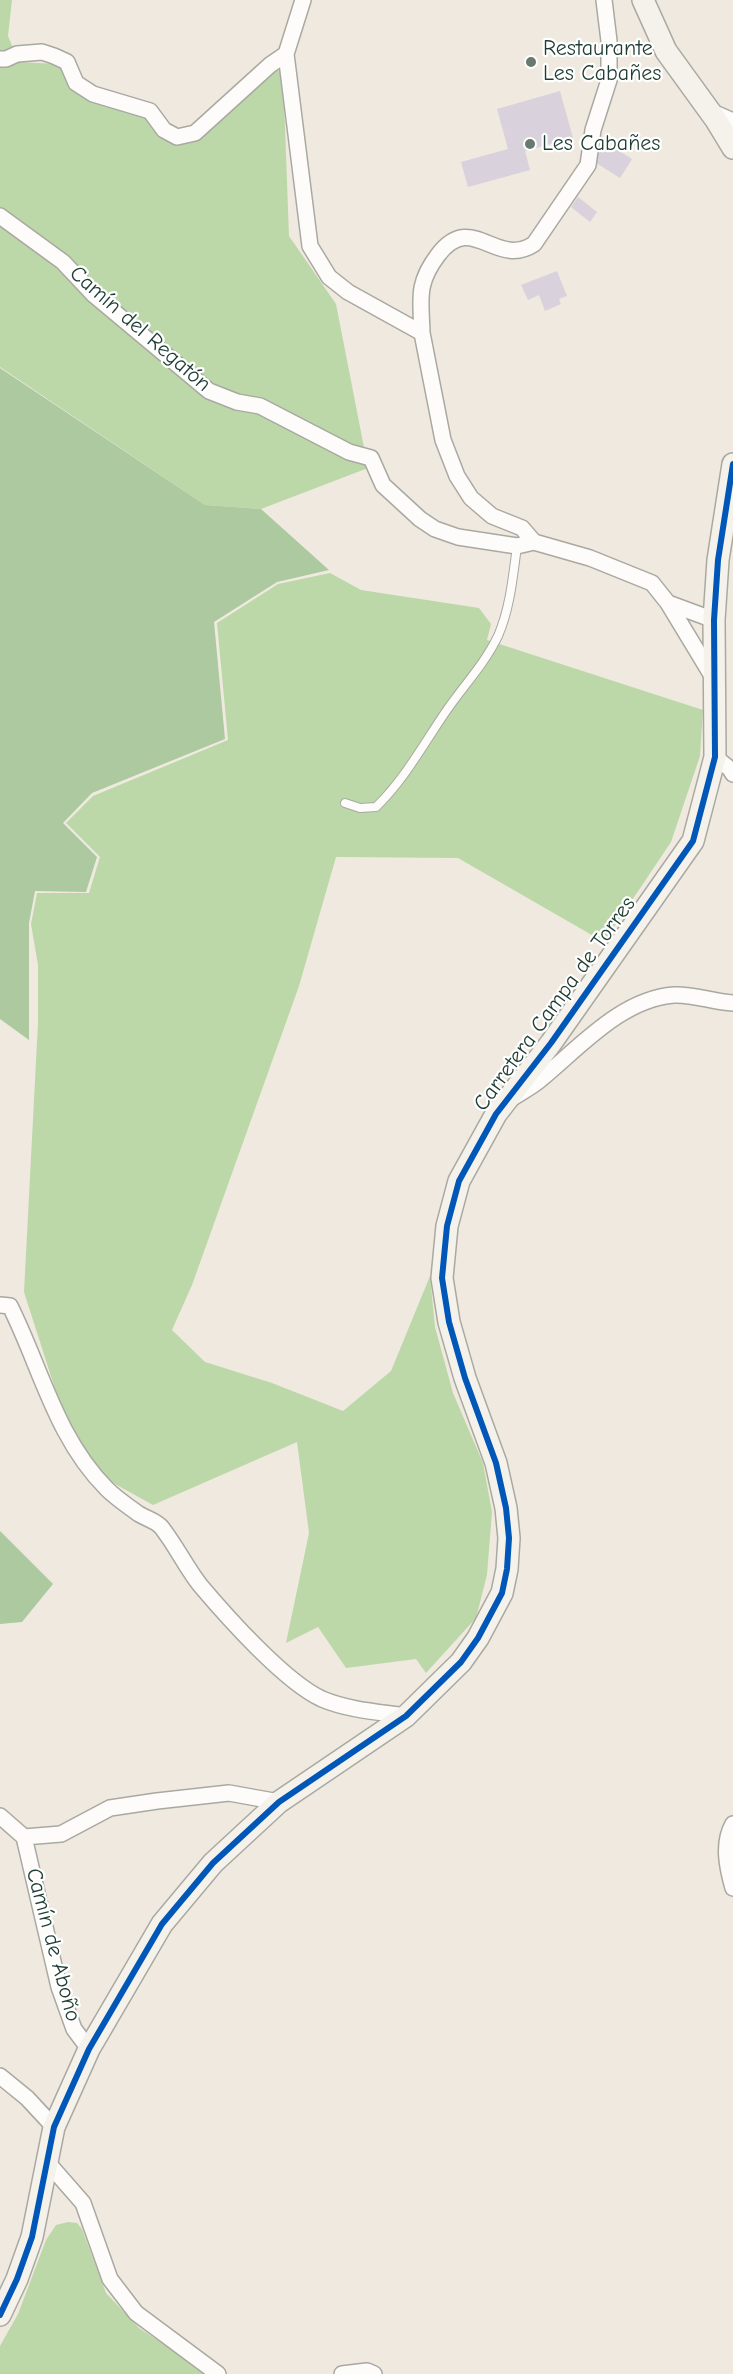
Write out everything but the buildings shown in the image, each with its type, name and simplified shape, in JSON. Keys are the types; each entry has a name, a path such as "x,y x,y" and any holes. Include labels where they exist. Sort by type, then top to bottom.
{"street":[{"path":"303,0 286,54 310,246 329,277 348,292 422,333"},
{"path":"604,0 609,41 609,80 593,130 588,165 534,244 524,251 513,251 472,238 459,237 447,244 428,269 421,287 422,333 443,440 457,476 471,498 492,516 522,528 534,542 590,558 651,584 668,603 714,679"},
{"path":"643,0 666,51 710,111 733,148"},
{"path":"0,60 6,60 17,54 42,52 54,56 67,62 76,83 93,94 114,102 139,106 150,111 164,130 177,137 195,133 270,65 286,54"},
{"path":"710,111 733,121"},
{"name":"Camín del Regatón","path":"0,216 63,262 94,295 209,391 237,402 260,406 349,452 371,458 383,485 435,530 458,537 517,546 534,542"},
{"name":"Carretera Campa de Torres","path":"0,2315 17,2279 32,2237 54,2127 89,2049 162,1924 213,1863 279,1802 406,1716 461,1662 478,1638 502,1593 507,1569 509,1538 504,1497 496,1463 465,1378 449,1322 442,1278 447,1226 459,1181 496,1114 551,1043 693,841 715,757 714,620 718,560 733,464"},
{"path":"668,603 714,620"},
{"path":"715,757 733,774"},
{"path":"504,1104 540,1081 594,1032 640,1004 655,998 677,995 733,1003"},
{"path":"0,1305 10,1306 28,1342 47,1396 73,1446 107,1489 140,1514 160,1525 199,1584 265,1655 298,1683 321,1698 344,1707 406,1716"},
{"name":"Camín de Aboño","path":"24,1837 61,1834 110,1808 157,1801 229,1793 279,1802"},
{"name":"Camín de Aboño","path":"0,1816 24,1837 59,1987 74,2029 89,2049"},
{"path":"733,1824 726,1835 728,1869 733,1888"},
{"path":"0,2076 27,2098 54,2127"},
{"path":"48,2163 83,2203 110,2279 136,2313 218,2374"},
{"path":"342,2374 367,2371 374,2374"}],"lane":[{"path":"345,803 360,808 376,807 401,779 449,707 480,668 499,634 512,583 517,546"}],"green space":[{"path":"0,0 12,0 8,36 19,62 58,64 88,99 148,113 167,140 198,136 275,70 283,72 289,236 336,304 368,468 261,509 205,505 0,367"},
{"path":"0,368 205,505 261,509 329,570 277,582 214,622 225,739 92,793 63,823 97,857 86,892 35,891 29,923 29,1040 0,1019"},
{"path":"330,573 361,590 479,608 491,624 487,640 703,710 700,756 671,842 604,942 458,858 336,857 299,986 192,1285 172,1330 205,1362 272,1383 343,1411 391,1371 430,1276 435,1327 453,1393 483,1463 492,1512 487,1575 476,1618 426,1673 416,1659 346,1668 318,1627 286,1643 309,1533 297,1442 153,1505 106,1479 65,1420 24,1292 38,1023 38,965 31,924 37,893 89,893 100,857 66,823 93,796 228,740 217,623 278,584"},
{"path":"0,1531 53,1584 22,1622 0,1624"},
{"path":"68,2222 77,2223 82,2229 106,2293 139,2328 209,2374 0,2374 0,2346 18,2314 46,2240 56,2225"}],"cycle path":[{"path":"0,2315 17,2279 32,2237 54,2127 89,2049 162,1924 213,1863 279,1802 406,1716 461,1662 478,1638 502,1593 507,1569 509,1538 506,1508 496,1463 465,1378 449,1322 442,1278 447,1226 459,1181 496,1114 551,1043 693,841 715,757 714,620 718,560 733,464"}],"place":[{"name":"Restaurante Les Cabañes","path":"531,62"},
{"name":"Les Cabañes","path":"530,144"}]}
